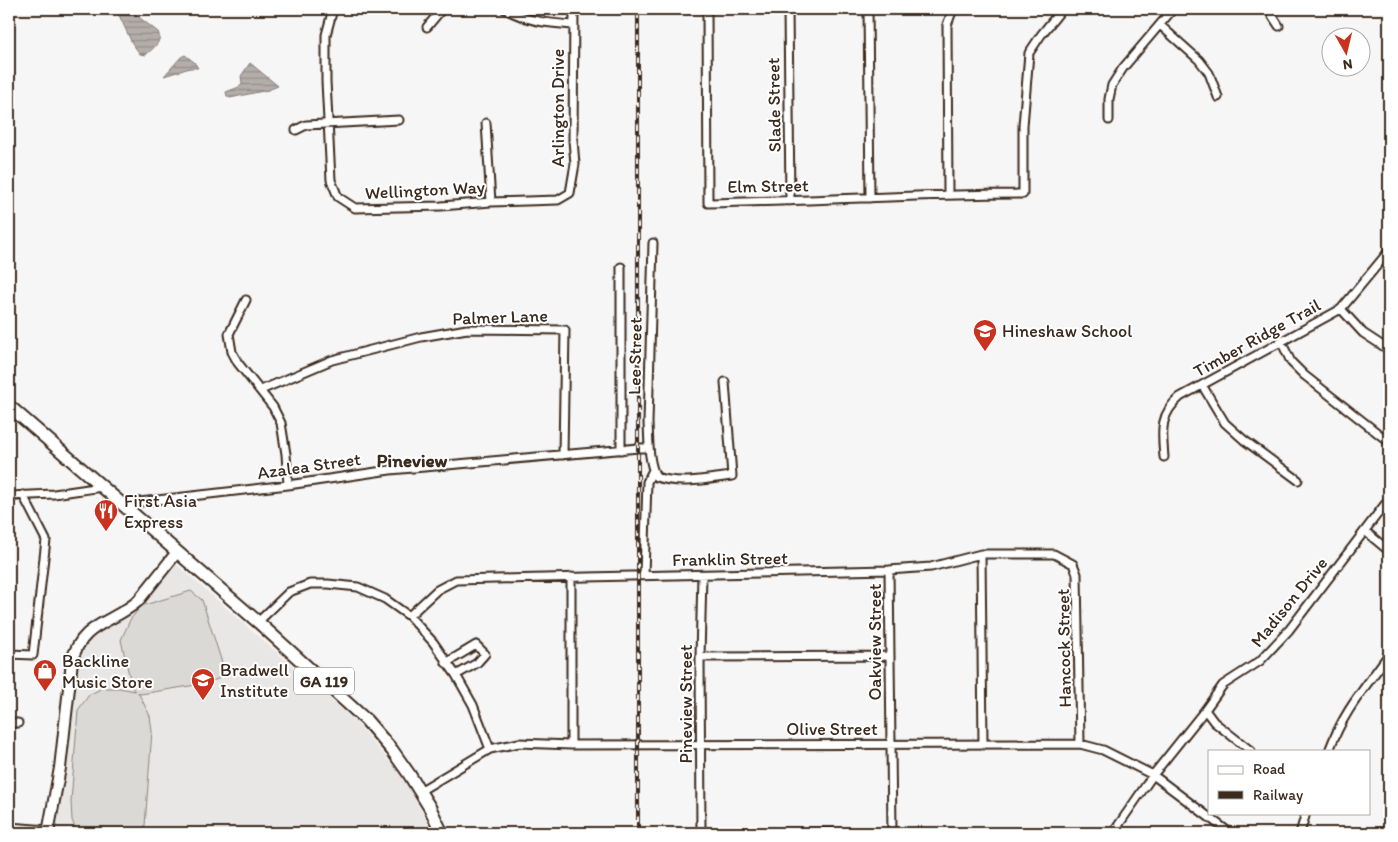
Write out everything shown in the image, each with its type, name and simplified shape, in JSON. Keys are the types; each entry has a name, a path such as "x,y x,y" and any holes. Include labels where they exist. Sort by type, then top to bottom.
{"main road":[{"name":"GA 119","path":"9,406 258,622 366,720 400,761 420,791 442,833"}],"street":[{"name":"Wellington Way","path":"333,9 326,35 328,124 331,180 338,197 355,208 558,200"},
{"path":"427,26 442,9"},
{"path":"505,9 530,20 543,23 574,25"},
{"name":"Arlington Drive","path":"558,200 570,193 575,164 573,140 574,9"},
{"name":"Elm Street","path":"707,9 708,203 948,194 1023,194 1023,126 1029,53 1040,35 1062,9"},
{"name":"Slade Street","path":"788,9 790,201"},
{"path":"868,9 870,198"},
{"path":"948,194 947,24 953,9"},
{"path":"1109,120 1109,99 1112,84 1123,68 1173,9"},
{"path":"1268,9 1279,26"},
{"path":"1160,25 1198,60 1209,73 1218,97"},
{"path":"296,130 306,125 399,120"},
{"path":"486,124 491,202"},
{"name":"Lee Street","path":"644,575 646,490 649,476 653,470 649,448 653,243"},
{"name":"Timber Ridge Trail","path":"1164,457 1163,430 1166,413 1170,406 1180,397 1341,309 1389,251"},
{"path":"621,267 621,450"},
{"path":"246,300 229,334 232,352 238,364 273,407 281,423 286,446 288,485"},
{"path":"1341,309 1364,333 1389,350"},
{"name":"Palmer Lane","path":"261,390 332,360 466,329 565,330 564,455"},
{"path":"1281,341 1291,362 1304,375 1389,442"},
{"path":"653,470 656,477 666,480 691,481 732,476 725,382"},
{"path":"1202,385 1225,423 1244,440 1298,480"},
{"name":"Azalea Street","path":"122,504 288,485 390,470 649,448"},
{"path":"9,496 54,494 102,487"},
{"path":"9,654 33,655 44,564 46,540 23,495"},
{"name":"Madison Drive","path":"1113,833 1153,775 1223,685 1260,661 1289,630 1389,499"},
{"path":"1365,531 1389,551"},
{"path":"9,827 48,832 60,768 72,661 76,648 85,634 130,608 138,601 177,552"},
{"path":"981,554 984,745"},
{"name":"Franklin Street","path":"409,616 437,590 456,580 889,570 931,567 981,554 1054,554 1062,558"},
{"name":"Hancock Street","path":"1062,558 1073,564 1077,574 1080,744"},
{"name":"Oakview Street","path":"889,570 892,833"},
{"name":"Pineview Street","path":"701,832 700,657 702,575"},
{"path":"571,745 572,577"},
{"path":"258,622 290,592 303,586 318,584 348,586 368,590 384,598 409,616 433,642 456,675 473,705 490,749"},
{"path":"446,662 476,645 485,654 477,664 456,675"},
{"path":"1330,750 1348,710 1389,654"},
{"path":"700,657 889,656"},
{"path":"1205,710 1214,722 1250,750"},
{"path":"9,723 18,723"},
{"name":"Olive Street","path":"420,791 490,749 519,743 571,745 1080,744 1103,750 1153,775 1230,833"},
{"path":"1300,833 1306,814"},
{"path":"701,832 898,833"}],"shaded area":[{"path":"118,9 128,9 158,32 158,42 146,55 140,54 132,43 118,13"},
{"path":"185,55 198,68 190,68 164,76 181,57"},
{"path":"250,63 278,86 230,98 226,92 239,87 242,83 241,76"},
{"name":"Bradwell Institute","path":"175,563 355,721 396,769 411,791 433,833 55,833 81,651 88,640"},
{"path":"191,591 202,600 224,669 218,679 202,684 141,694 138,692 150,716 152,731 145,826 141,833 77,833 72,820 71,802 78,710 89,695 102,688 120,688 135,691 132,688 121,640 130,620 141,606"}],"railway":[{"path":"638,9 638,833"}],"place":[{"name":"Hineshaw School","path":"985,352"},
{"name":"First Asia Express","path":"106,532"},
{"name":"Backline Music Store","path":"45,692"},
{"name":"Bradwell Institute","path":"203,701"}],"district":[{"name":"Pineview","path":"412,460"}]}
